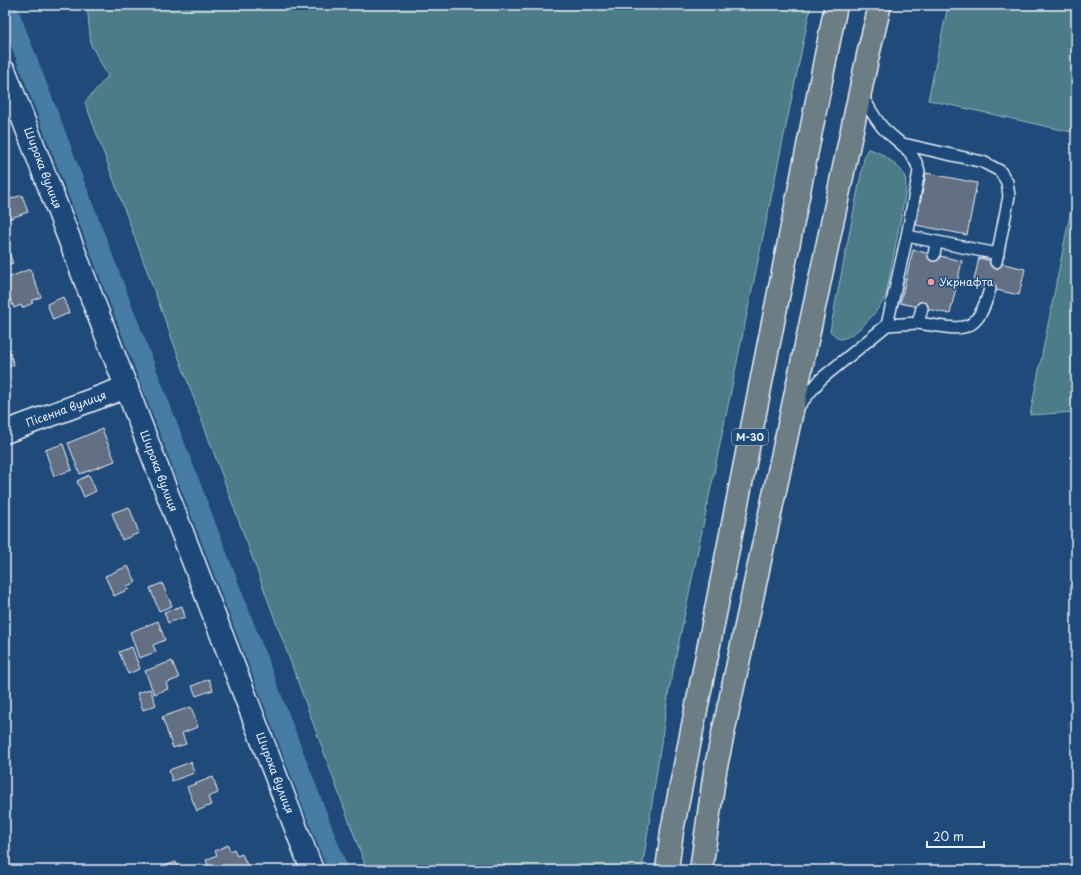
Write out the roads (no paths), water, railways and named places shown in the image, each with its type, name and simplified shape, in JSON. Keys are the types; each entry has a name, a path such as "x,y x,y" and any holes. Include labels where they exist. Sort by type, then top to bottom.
{"highway":[{"name":"М-30","path":"667,870 672,831 836,5"},
{"name":"М-30","path":"701,870 715,771 860,92 880,5"}],"street":[{"name":"Широка вулиця","path":"5,72 128,387 210,607 312,870"},
{"name":"Пісенна вулиця","path":"5,432 128,387"}],"lane":[{"path":"860,92 883,128 903,144 917,162 919,171 907,236 887,325"},
{"path":"903,144 983,162 1000,172 1007,182 1009,196 997,258 907,236"},
{"path":"934,254 936,242"},
{"path":"791,414 821,379 887,325 918,323 958,328 970,326 978,319 985,308 990,289"},
{"path":"918,323 922,308"}],"waterway":[{"path":"6,5 338,870"}],"place":[{"name":"Укрнафта","path":"931,282"}]}
